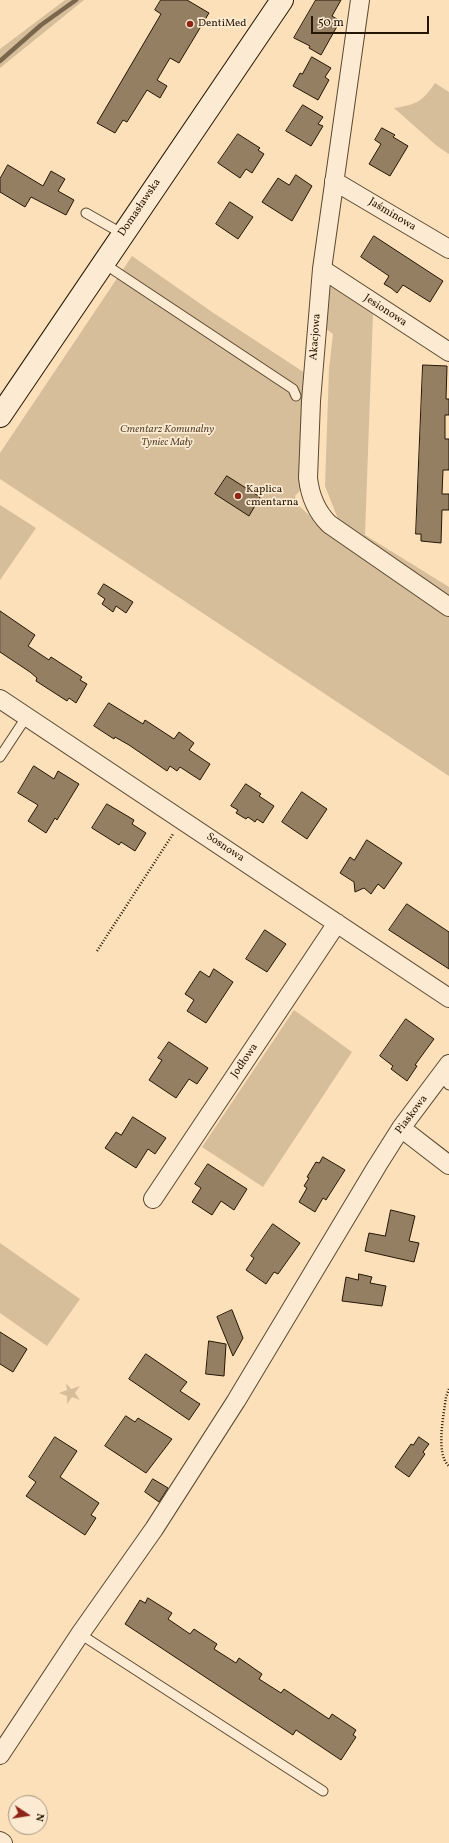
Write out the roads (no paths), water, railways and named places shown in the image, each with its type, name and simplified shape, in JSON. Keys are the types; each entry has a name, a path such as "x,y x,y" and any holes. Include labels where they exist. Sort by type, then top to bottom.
{"street":[{"name":"Domasławska","path":"0,416 282,0"},
{"name":"Akacjowa","path":"360,0 322,269 311,401 308,478 311,497 319,512 329,524 449,608"},
{"name":"Jaśminowa","path":"334,181 449,249"},
{"name":"Jesionowa","path":"322,269 449,352"},
{"name":"Sosnowa","path":"0,699 449,998"},
{"name":"Jodłowa","path":"153,1200 337,923"},
{"name":"Piaskowa","path":"0,1755 80,1634 154,1529 236,1402 376,1166 401,1128 446,1075"},
{"path":"401,1128 449,1165"}],"lane":[{"path":"86,213 123,234"},
{"path":"103,263 293,388 296,396"},
{"path":"0,757 27,716"},
{"path":"80,1634 323,1791"}],"waterway":[{"path":"0,61 41,25 76,0"}],"place":[{"name":"DentiMed","path":"190,24"},
{"name":"Kaplica cmentarna","path":"238,496"}],"park label":[{"name":"Cmentarz Komunalny Tyniec Mały","path":"167,436"}]}
